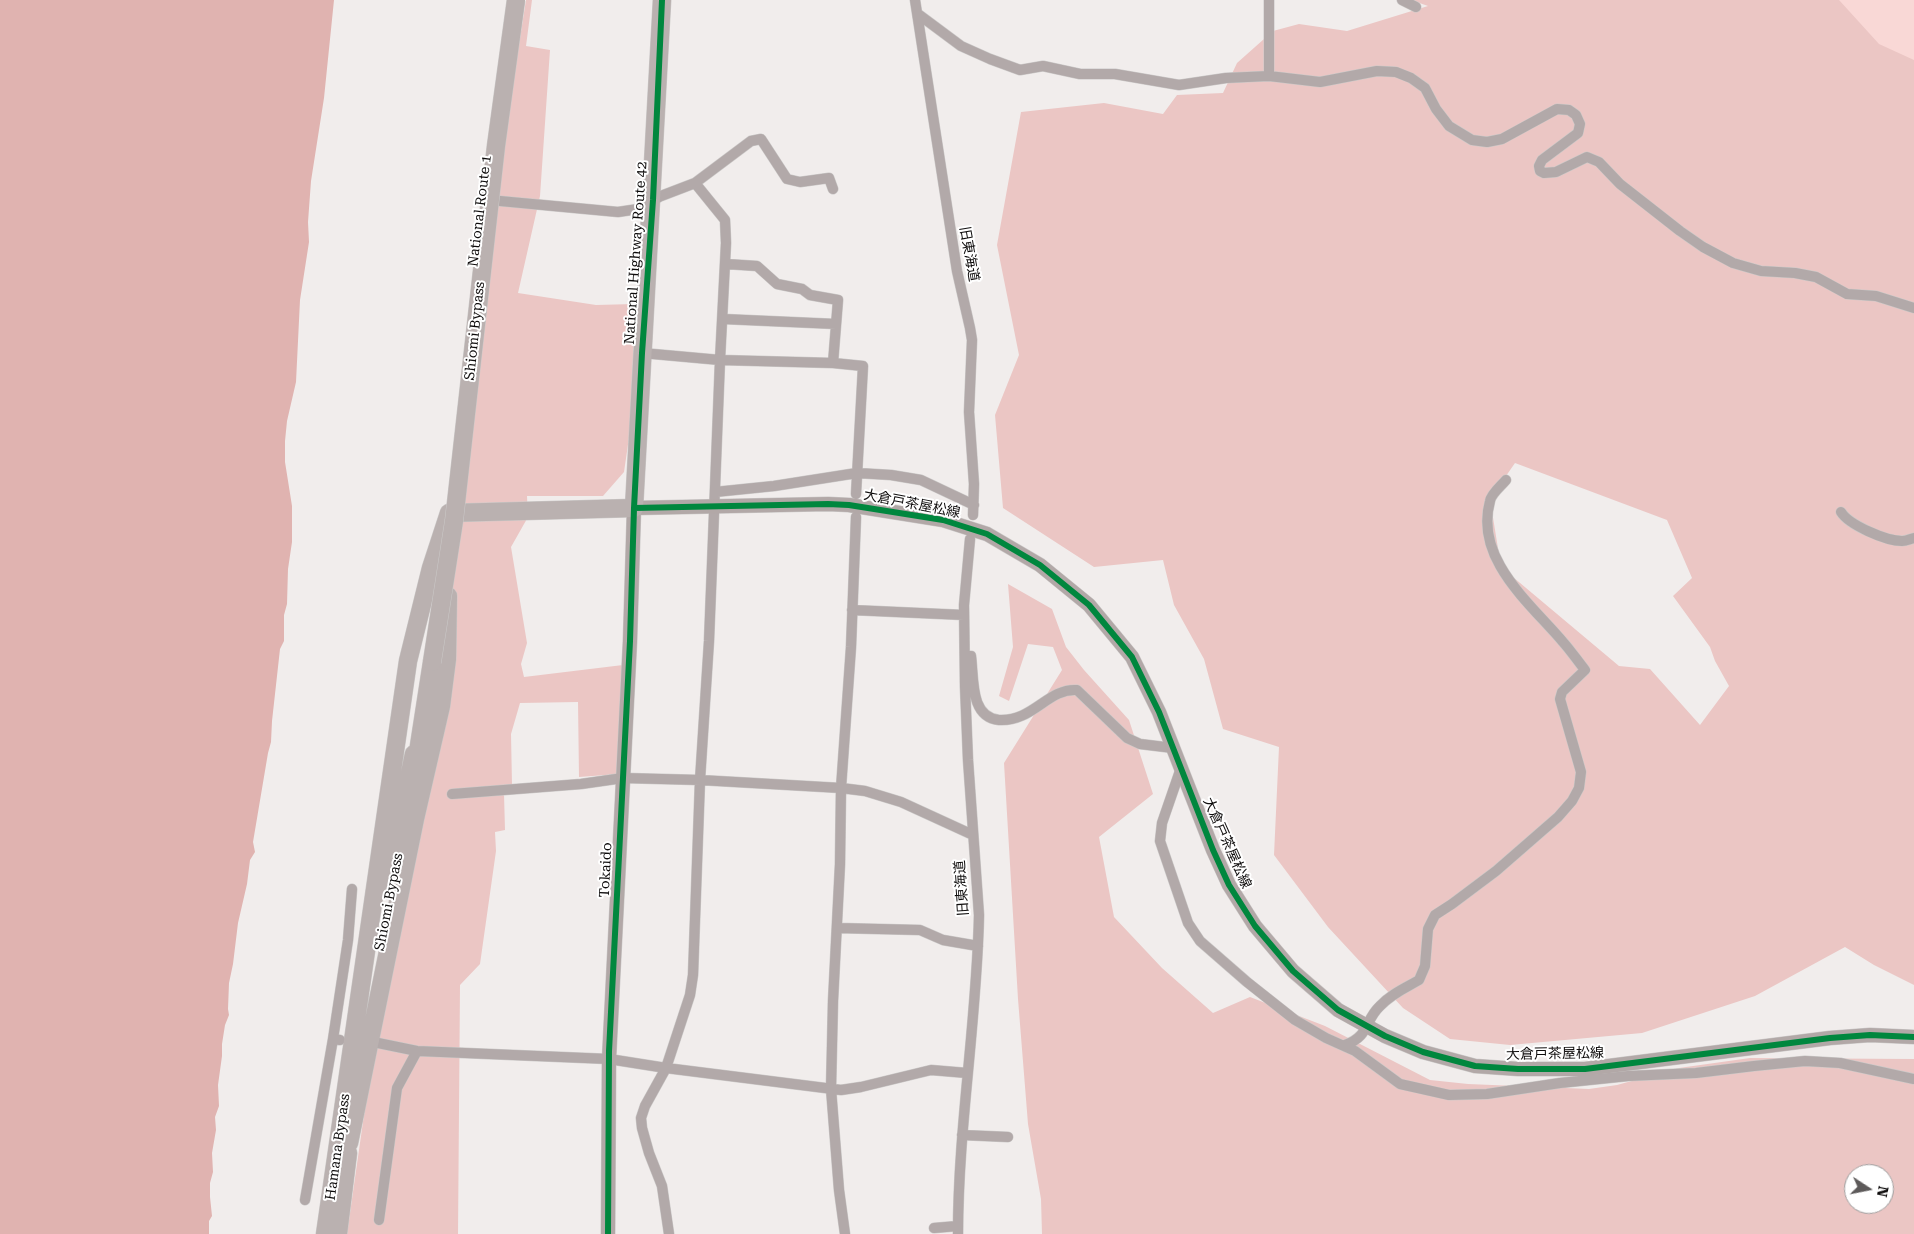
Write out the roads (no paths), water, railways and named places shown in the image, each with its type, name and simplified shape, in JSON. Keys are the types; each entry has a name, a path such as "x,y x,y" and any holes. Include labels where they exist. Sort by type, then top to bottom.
{"highway":[{"name":"National Route 1","path":"449,513 490,131 510,0"},
{"name":"Shiomi Bypass","path":"350,1143 370,1003 416,766 454,521 496,146 516,0"},
{"name":"National Highway Route 42","path":"634,508 662,0"},
{"path":"449,513 634,508"},
{"path":"351,1061 408,661 431,568 449,513"},
{"path":"350,1143 413,829 441,706 447,659 449,513"},
{"name":"Shiomi Bypass","path":"351,1061 432,662"},
{"name":"Hamana Bypass","path":"326,1234 338,1135 351,1061"},
{"name":"Hamana Bypass","path":"338,1234 350,1143"}],"street":[{"name":"旧東海道","path":"857,473 891,475 920,480 973,510 970,412 972,340 957,271 941,178 915,0"},
{"path":"1269,0 1269,76"},
{"path":"1402,0 1416,7"},
{"path":"918,14 960,46 1020,70 1043,66 1080,74 1115,74 1178,84 1216,79 1269,76 1320,82 1377,71 1396,72 1411,78 1425,88 1436,109 1449,126 1472,140 1487,142 1502,140 1557,109 1569,110 1576,115 1580,124 1578,133 1542,160 1539,166 1540,171 1544,173 1556,172 1587,158 1599,162 1620,184 1680,232 1702,247 1733,263 1762,271 1795,273 1816,277 1847,294 1876,296 1914,308"},
{"path":"500,202 618,212 638,209 652,200 694,182 751,141 761,139 787,179 800,182 828,178 834,189"},
{"path":"669,1234 662,1186 649,1153 641,1118 645,1106 666,1068 690,994 693,975 700,780 709,641 720,360 726,264 725,220 694,182"},
{"path":"726,264 756,266 777,284 802,289 810,295 838,300 833,363"},
{"path":"723,319 836,324"},
{"path":"642,353 720,360 833,363 863,366 856,494"},
{"path":"715,492 774,486 857,473"},
{"path":"1345,1045 1364,1034 1378,1007 1392,995 1419,980 1425,966 1428,929 1435,915 1496,871 1558,817 1572,801 1579,788 1581,772 1560,699 1562,692 1585,670 1563,642 1519,594 1501,567 1491,547 1487,523 1490,499 1506,480"},
{"name":"大倉戸茶屋松線","path":"634,508 849,505 943,520 987,534 1040,565 1089,605 1132,657 1159,712 1213,850 1229,885 1255,926 1293,971 1338,1010 1384,1036 1423,1052 1475,1066 1518,1069 1585,1069 1830,1038 1870,1036 1914,1037"},
{"name":"Tokaido","path":"608,1234 609,1059 630,641 634,508"},
{"path":"1841,512 1845,518 1880,537 1901,541 1914,538"},
{"path":"845,1234 839,1190 831,1089 840,864 841,788 851,647 856,517"},
{"name":"旧東海道","path":"958,1230 962,1135 973,1035 978,946 978,914 968,760 964,615 970,539"},
{"path":"852,610 964,615"},
{"path":"965,656 971,656 976,701 982,714 992,719 1005,720 1025,716 1058,693 1066,689 1076,690 1127,738 1140,744 1173,748"},
{"path":"1181,768 1162,824 1160,841 1188,923 1200,941 1295,1020 1326,1038 1345,1045 1400,1084 1449,1095 1487,1094 1560,1083 1628,1076 1696,1074 1754,1066 1804,1062 1840,1063 1914,1079"},
{"path":"452,794 581,784 623,778 700,780 841,788 864,791 900,802 973,835"},
{"path":"305,1200 337,1039 352,889"},
{"path":"837,928 920,930 943,940 978,946"},
{"path":"378,1043 417,1050 609,1059 842,1090 861,1088 931,1070 968,1073"},
{"path":"379,1220 397,1088 417,1050"},
{"path":"962,1135 1008,1137"},
{"path":"934,1228 958,1230"}]}
